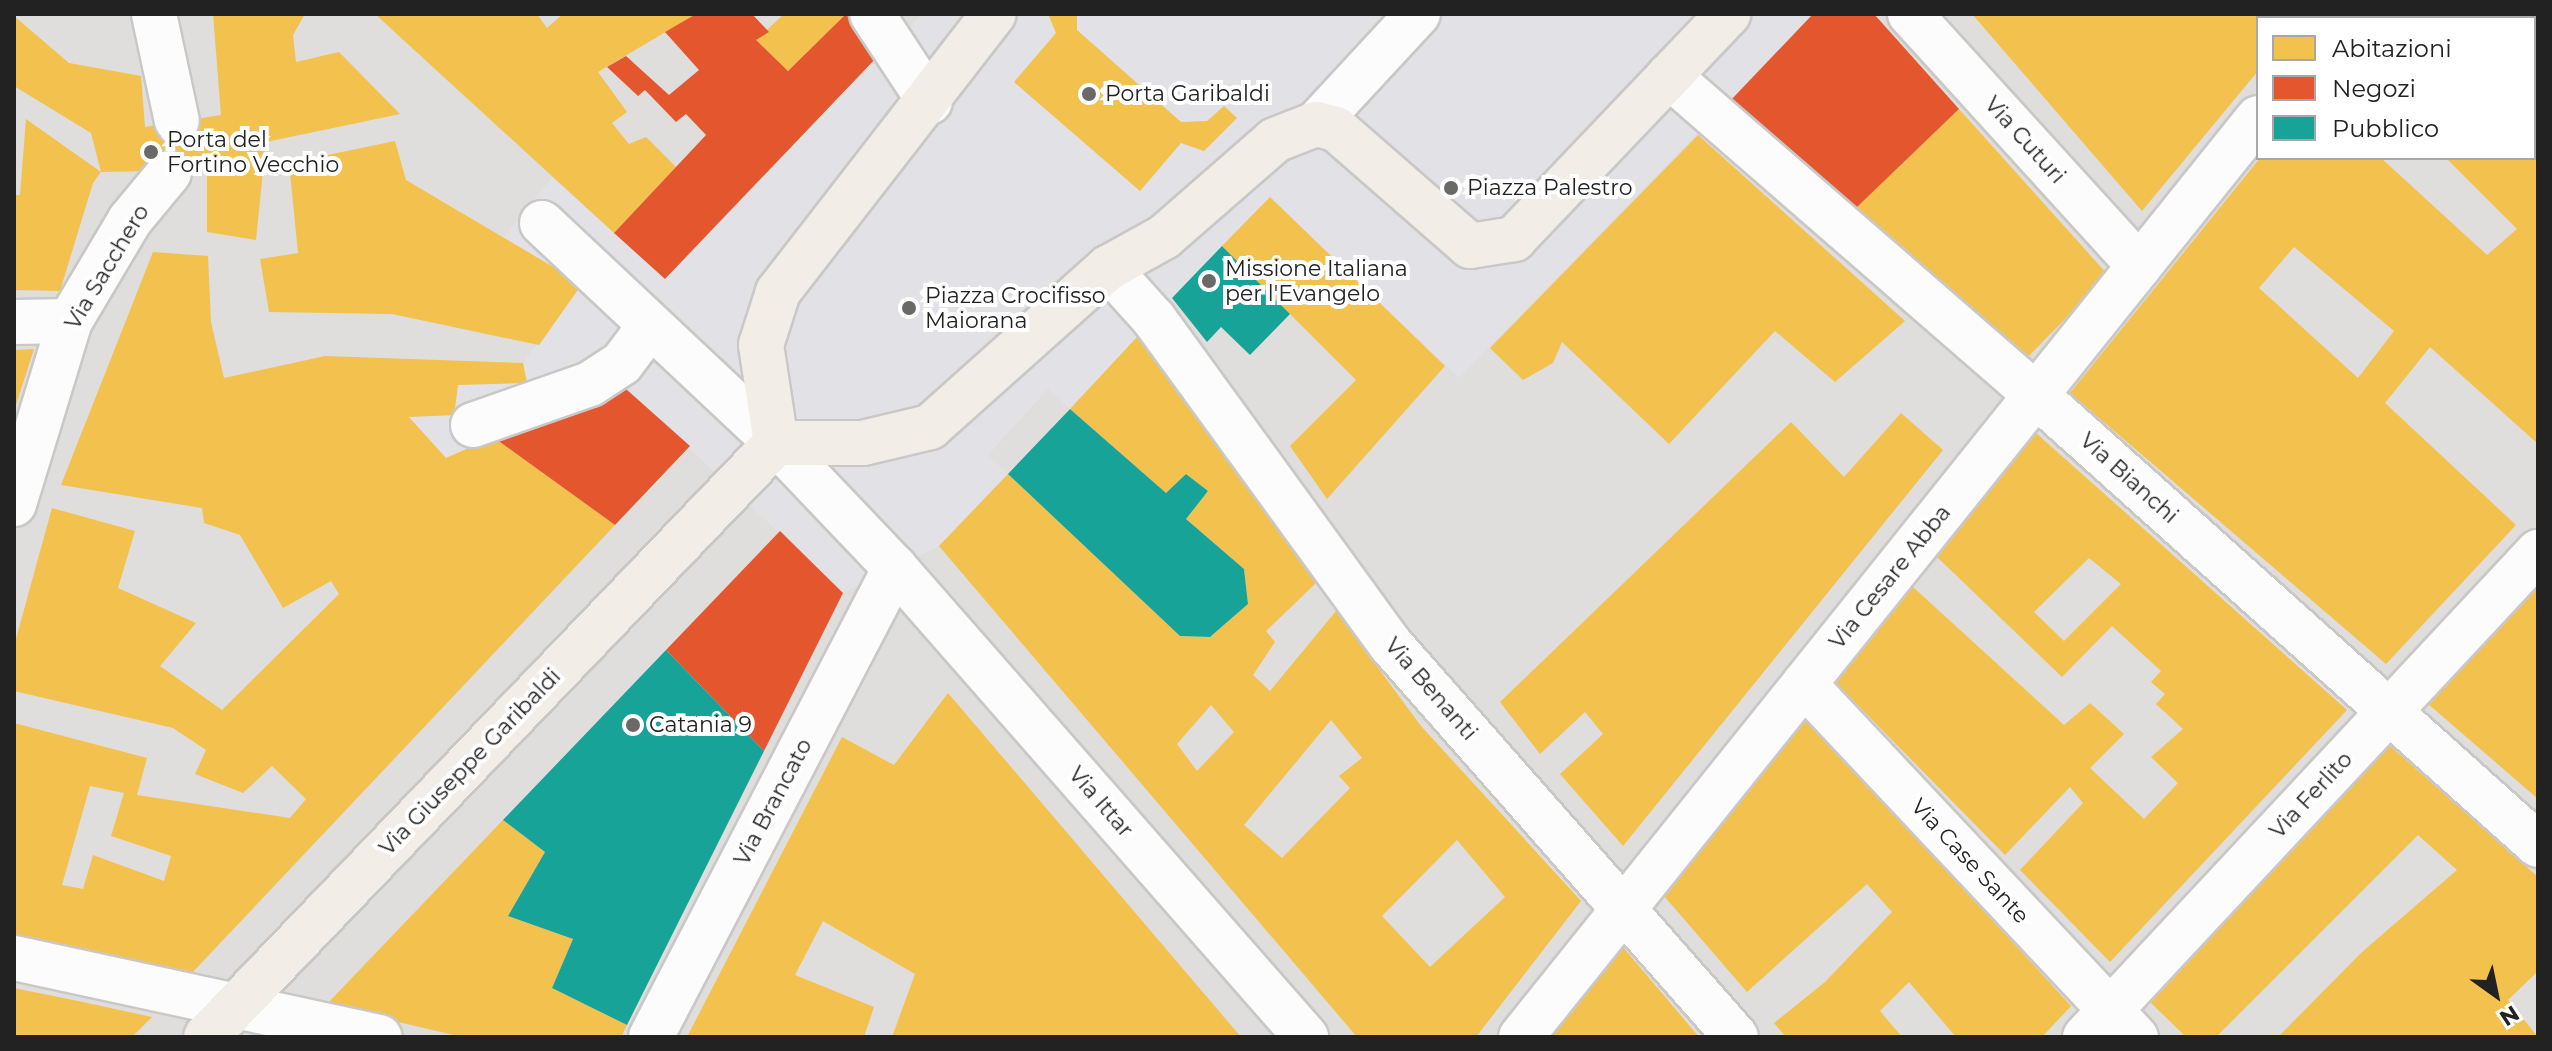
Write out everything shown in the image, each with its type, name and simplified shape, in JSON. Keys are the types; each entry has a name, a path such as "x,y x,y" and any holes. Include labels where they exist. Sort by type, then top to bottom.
{"main road":[{"path":"994,14 930,102 778,292 761,345 776,443 863,443 930,427 1108,268 1164,237 1275,140 1316,124 1336,129 1470,246 1514,239 1728,14"},
{"name":"Via Giuseppe Garibaldi","path":"206,1037 776,443"}],"street":[{"path":"154,14 177,121"},
{"path":"1316,124 1418,14"},
{"name":"Via Cuturi","path":"1910,14 2139,266"},
{"path":"882,29 930,102"},
{"name":"Via Bianchi","path":"1669,76 2036,395 2538,845"},
{"name":"Via Cesare Abba","path":"1521,1037 2256,120"},
{"name":"Via Sacchero","path":"14,504 70,321 130,220 169,173"},
{"name":"Via Ittar","path":"542,223 776,443 895,568 1306,1037"},
{"name":"Via Benanti","path":"1108,268 1154,319 1391,645 1736,1037"},
{"path":"14,322 70,321"},
{"path":"473,425 590,384 622,363 650,326"},
{"name":"Via Ferlito","path":"2110,1028 2389,711 2538,552"},
{"name":"Via Brancato","path":"651,1037 895,568"},
{"name":"Via Case Sante","path":"1804,684 2110,1028"},
{"path":"14,958 380,1037"}],"shaded area":[{"path":"14,14 2538,14 2538,1037 14,1037"},
{"path":"922,14 1048,14 1056,33 1014,82 1140,191 1181,143 1204,151 1237,118 1224,106 1207,121 1181,122 1077,30 1077,14 1813,14 1459,378 1270,197 1070,409 1048,389 988,455 1008,474 939,546 843,593 626,389 446,458 409,417 454,415 458,385 527,382 523,363 582,284 504,237 552,177 665,278"}],"building: Abitazioni":[{"path":"213,14 305,14 293,35 296,62 339,52 400,114 266,142 256,240 207,232 207,170 101,172 91,133 14,86 14,16 69,63 141,76 145,127 221,115"},
{"path":"375,14 537,14 547,28 563,14 696,14 598,72 627,112 612,123 629,144 646,137 676,167 614,233"},
{"path":"784,14 846,14 788,71 756,40"},
{"name":"Porta Garibaldi","path":"1048,14 1077,14 1077,30 1181,122 1207,121 1224,106 1237,118 1204,151 1181,143 1140,191 1014,82 1056,33"},
{"path":"1972,14 2285,16 2256,16 2256,73 2142,211"},
{"path":"2538,14 2538,28 2536,30 2536,16 2372,16"},
{"path":"2538,107 2538,444 2430,347 2385,403 2516,525 2386,664 2070,393 2258,160 2383,160 2487,255 2517,229 2448,160 2536,160","holes":["2294,247 2394,331 2358,378 2259,288"]},
{"path":"1959,109 2108,275 2025,360 1854,210"},
{"path":"26,119 101,172 93,183 60,291 14,290 14,195 20,195"},
{"path":"1698,135 1905,321 1835,382 1775,331 1669,444 1562,342 1553,363 1523,380 1490,348"},
{"path":"395,141 406,180 582,284 539,345 392,314 269,312 260,259 298,253 289,163"},
{"path":"1270,197 1445,366 1327,499 1290,446 1356,380 1222,246"},
{"path":"153,252 208,256 211,322 224,378 325,356 523,363 527,383 458,385 454,415 409,417 446,458 493,437 615,525 191,974 14,936 14,723 147,758 137,795 290,818 306,799 272,766 243,793 195,774 206,750 173,728 14,691 14,646 52,508 135,531 118,588 196,623 160,666 222,710 339,594 331,581 283,608 240,535 204,523 202,508 61,485","holes":["90,786 124,793 111,836 171,856 164,881 93,855 83,889 62,885"]},
{"path":"1137,337 1316,583 1266,631 1275,642 1253,675 1270,691 1336,611 1421,726 1581,901 1476,1037 1357,1037 939,546 1008,474 1180,636 1210,637 1248,604 1244,569 1186,519 1208,491 1186,474 1166,493 1070,409","holes":["1211,705 1234,732 1197,771 1177,744","1331,720 1362,758 1339,776 1350,788 1282,858 1244,825","1457,840 1505,897 1430,967 1382,916"]},
{"path":"34,349 15,408 14,408 14,350"},
{"path":"1901,413 1943,450 1623,846 1560,774 1603,734 1585,712 1540,754 1500,702 1791,422 1844,477"},
{"path":"2036,433 2347,710 2110,962 2020,870 2083,803 2070,787 2005,855 1836,683 1913,587 2064,725 2090,703 2124,734 2090,768 2144,819 2178,783 2151,757 2183,729 2156,704 2165,694 2151,682 2161,671 2112,626 2062,677 1937,557","holes":["2089,558 2121,584 2064,641 2034,612"]},
{"path":"2538,583 2538,799 2427,703"},
{"path":"948,693 1241,1037 892,1037 915,974 823,921 795,975 874,1007 864,1037 687,1037 842,737 894,765"},
{"path":"1808,718 2071,1006 2042,1037 1956,1037 1909,982 1880,1011 1902,1037 1786,1037 1774,1023 1825,982 1892,912 1867,884 1747,992 1664,896"},
{"path":"2390,746 2538,877 2538,971 2508,1000 2538,1037 2278,1037 2362,952 2457,870 2418,835 2216,1037 2186,1037 2147,999"},
{"path":"503,820 545,852 508,916 573,939 552,988 627,1025 621,1037 462,1037 326,1005"},
{"path":"1622,946 1699,1037 1547,1037"},
{"path":"14,988 152,1017 132,1037 14,1037"}],"building: Negozi":[{"path":"696,14 752,14 769,32 756,40 788,71 846,14 878,56 665,279 614,233 706,135 686,114 676,122 645,90 638,96 607,67 626,56 669,95 699,70 665,32"},
{"path":"1813,14 1874,14 1959,109 1854,210 1731,100"},
{"path":"626,389 690,446 615,525 493,437"},
{"path":"780,531 843,593 764,751 666,650"}],"building: Pubblico":[{"path":"1222,246 1290,314 1250,355 1221,327 1207,342 1172,298"},
{"path":"1070,409 1166,493 1186,474 1208,491 1186,519 1244,569 1248,604 1210,637 1180,636 1008,474"},
{"path":"666,650 764,751 627,1025 552,988 573,939 508,916 545,852 503,820"}],"place":[{"name":"Porta Garibaldi","path":"1089,94"},
{"name":"Porta del Fortino Vecchio","path":"151,152"},
{"name":"Piazza Palestro","path":"1451,188"},
{"name":"Missione Italiana per l'Evangelo","path":"1209,281"},
{"name":"Piazza Crocifisso Maiorana","path":"909,308"},
{"name":"Catania 9","path":"633,725"}]}
